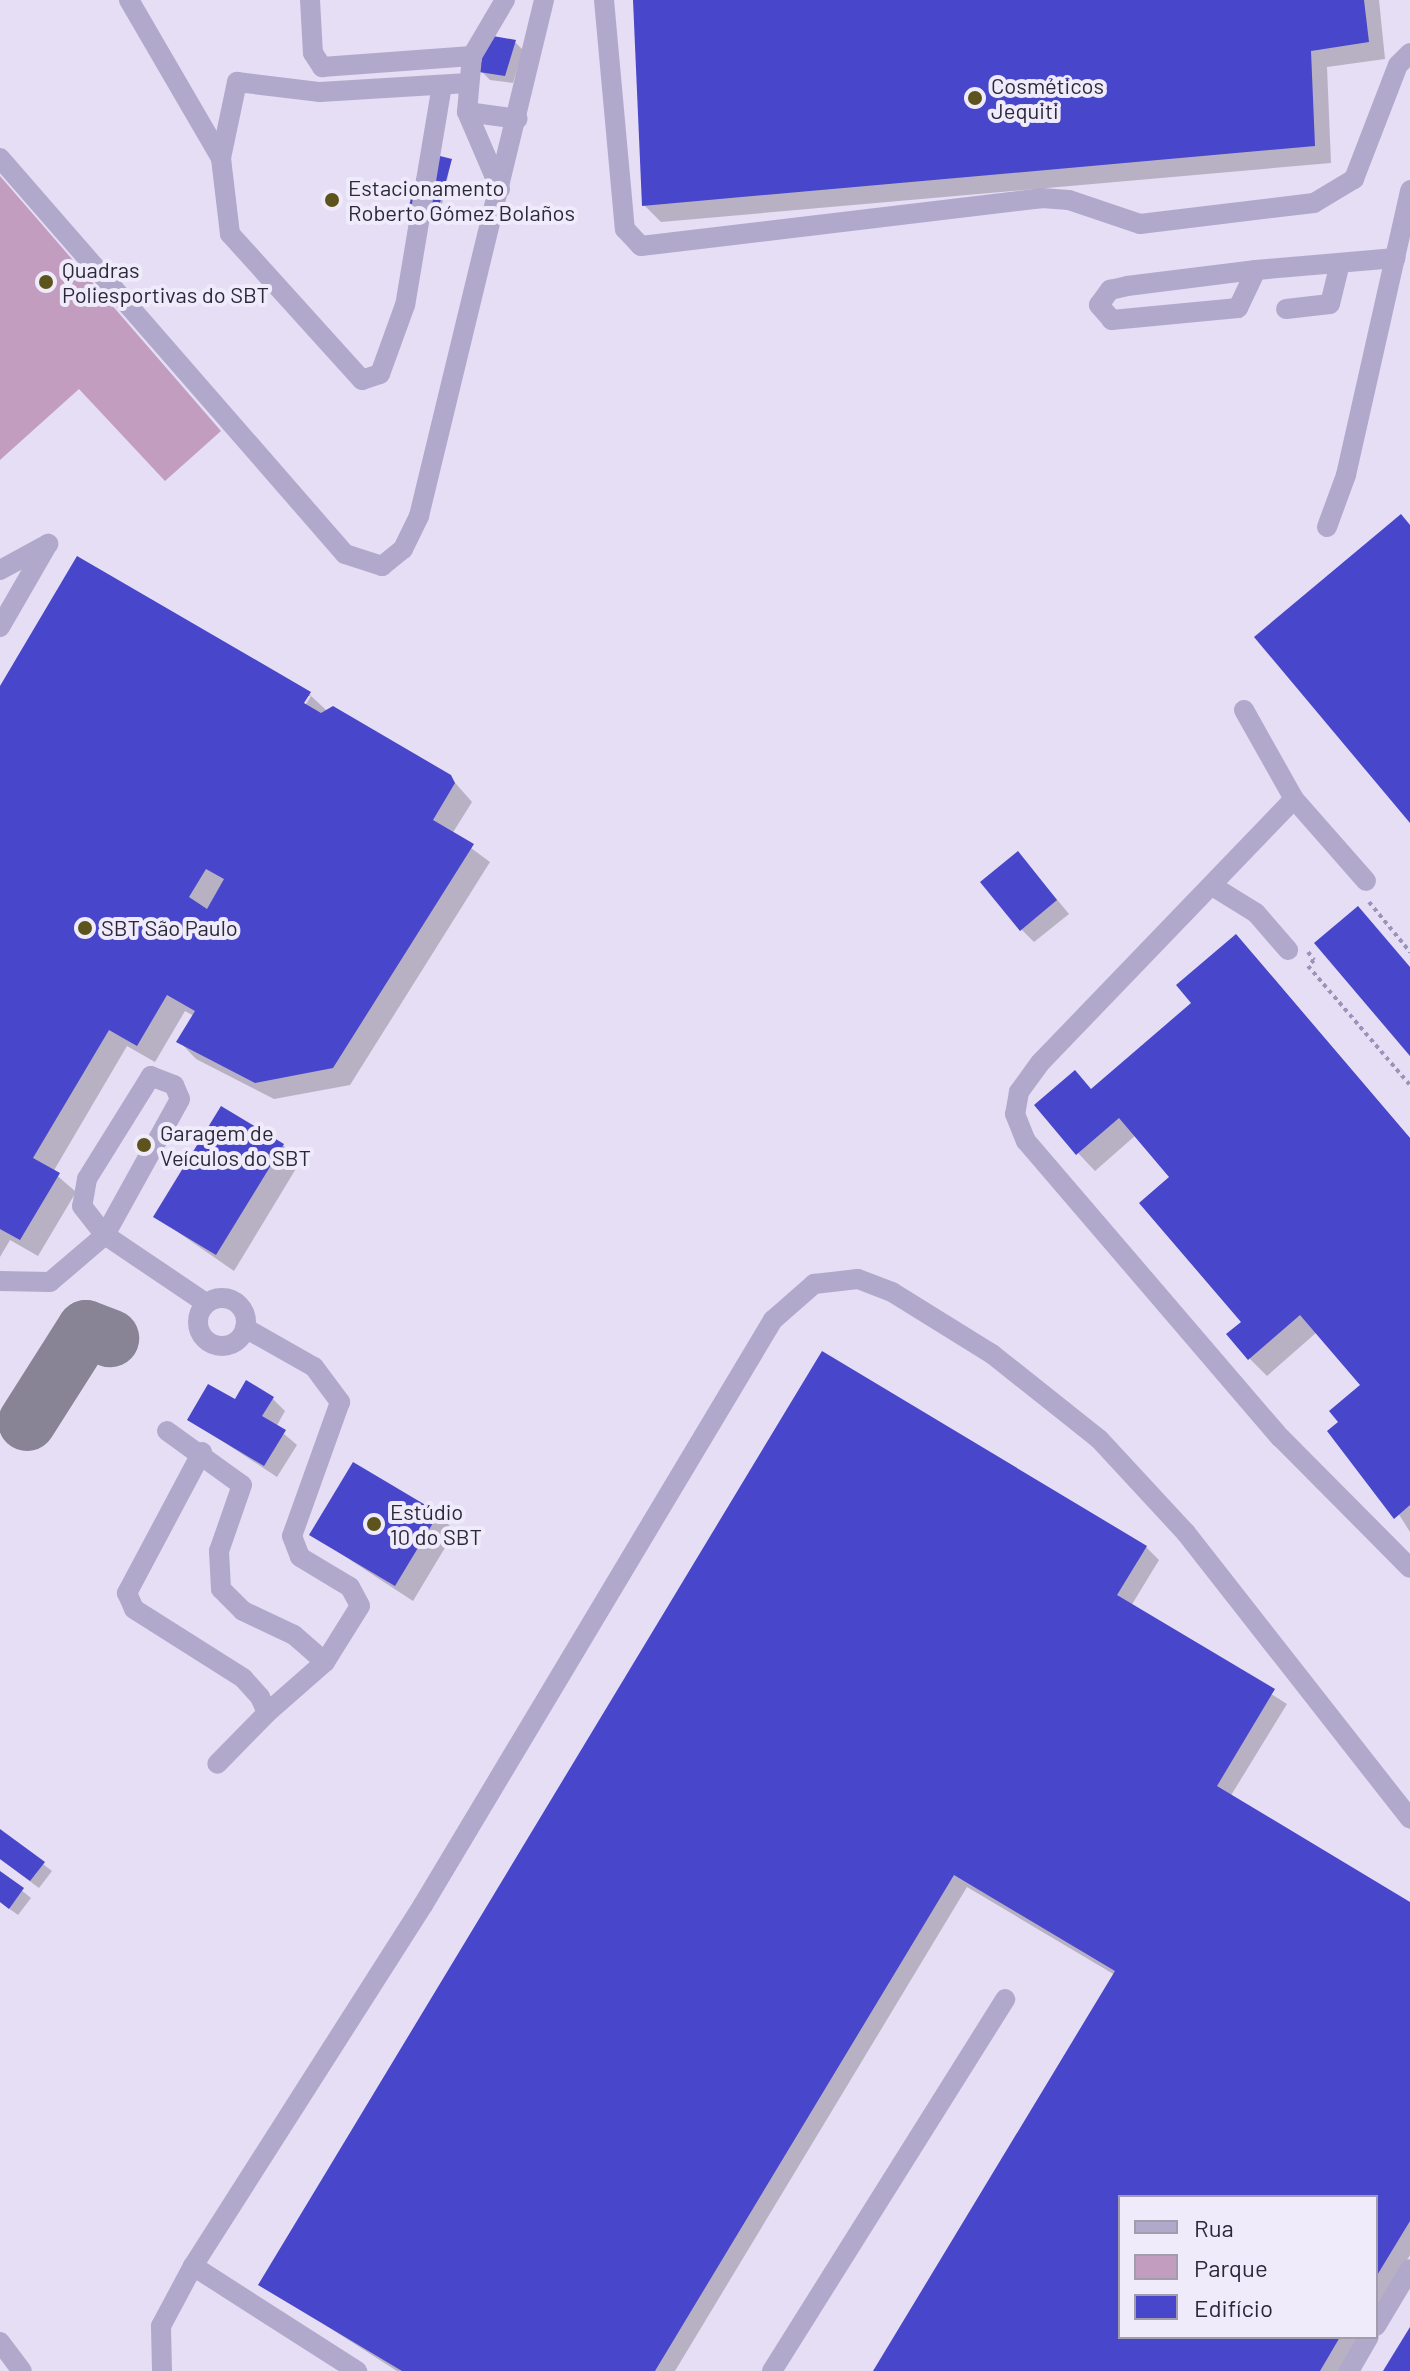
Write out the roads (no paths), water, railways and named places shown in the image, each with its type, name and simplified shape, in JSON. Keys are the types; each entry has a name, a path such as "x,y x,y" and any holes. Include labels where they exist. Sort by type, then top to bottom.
{"street":[{"path":"129,0 221,158"},
{"path":"310,0 313,53 322,67 472,56"},
{"path":"500,189 467,112 472,56 505,0"},
{"path":"0,158 345,554 369,568 403,549 419,516 518,119 544,0"},
{"path":"604,0 625,229 641,246 1041,198 1069,200 1140,224 1314,203 1354,179 1389,86 1410,53"},
{"path":"442,85 405,305 387,360 368,381 230,234 221,158 237,82 320,92 468,83"},
{"path":"467,112 518,119"},
{"path":"1327,527 1346,475 1410,190"},
{"path":"1256,270 1238,308 1112,320 1099,305 1110,290 1127,286 1256,270 1395,258"},
{"path":"1286,309 1330,304 1340,263"},
{"path":"0,570 48,544 0,627"},
{"path":"1244,710 1294,799 1366,881"},
{"path":"1294,799 1214,887 1040,1063 1019,1092 1018,1126 1281,1438 1410,1568"},
{"path":"1214,887 1256,913 1296,949"},
{"path":"0,1281 50,1282 105,1235 180,1099 174,1085 151,1076 142,1080 83,1192 85,1215 105,1235 206,1303 235,1301 245,1328 314,1367 340,1402 292,1536 300,1557 350,1587 360,1606 325,1662 267,1713 217,1764"},
{"path":"162,2371 161,2326 193,2266 423,1905 773,1320 814,1284 858,1279 892,1292 992,1354 1099,1439 1186,1533 1410,1819"},
{"path":"206,1303 198,1321 208,1342 227,1346 245,1328"},
{"path":"167,1431 202,1452 242,1485 219,1551 221,1589 243,1611 294,1635 325,1662"},
{"path":"202,1452 127,1593 150,1621 243,1678 267,1713"},
{"path":"772,2371 1005,1999"},
{"path":"193,2266 357,2371"},
{"path":"1378,2323 1410,2269"},
{"path":"1349,2371 1368,2339"},
{"path":"0,2342 22,2371"}],"place":[{"name":"Cosméticos Jequiti","path":"975,98"},
{"name":"Estacionamento Roberto Gómez Bolaños","path":"332,200"},
{"name":"Quadras Poliesportivas do SBT","path":"46,282"},
{"name":"SBT São Paulo","path":"85,928"},
{"name":"Garagem de Veículos do SBT","path":"144,1145"},
{"name":"Estúdio 10 do SBT","path":"374,1524"}]}
